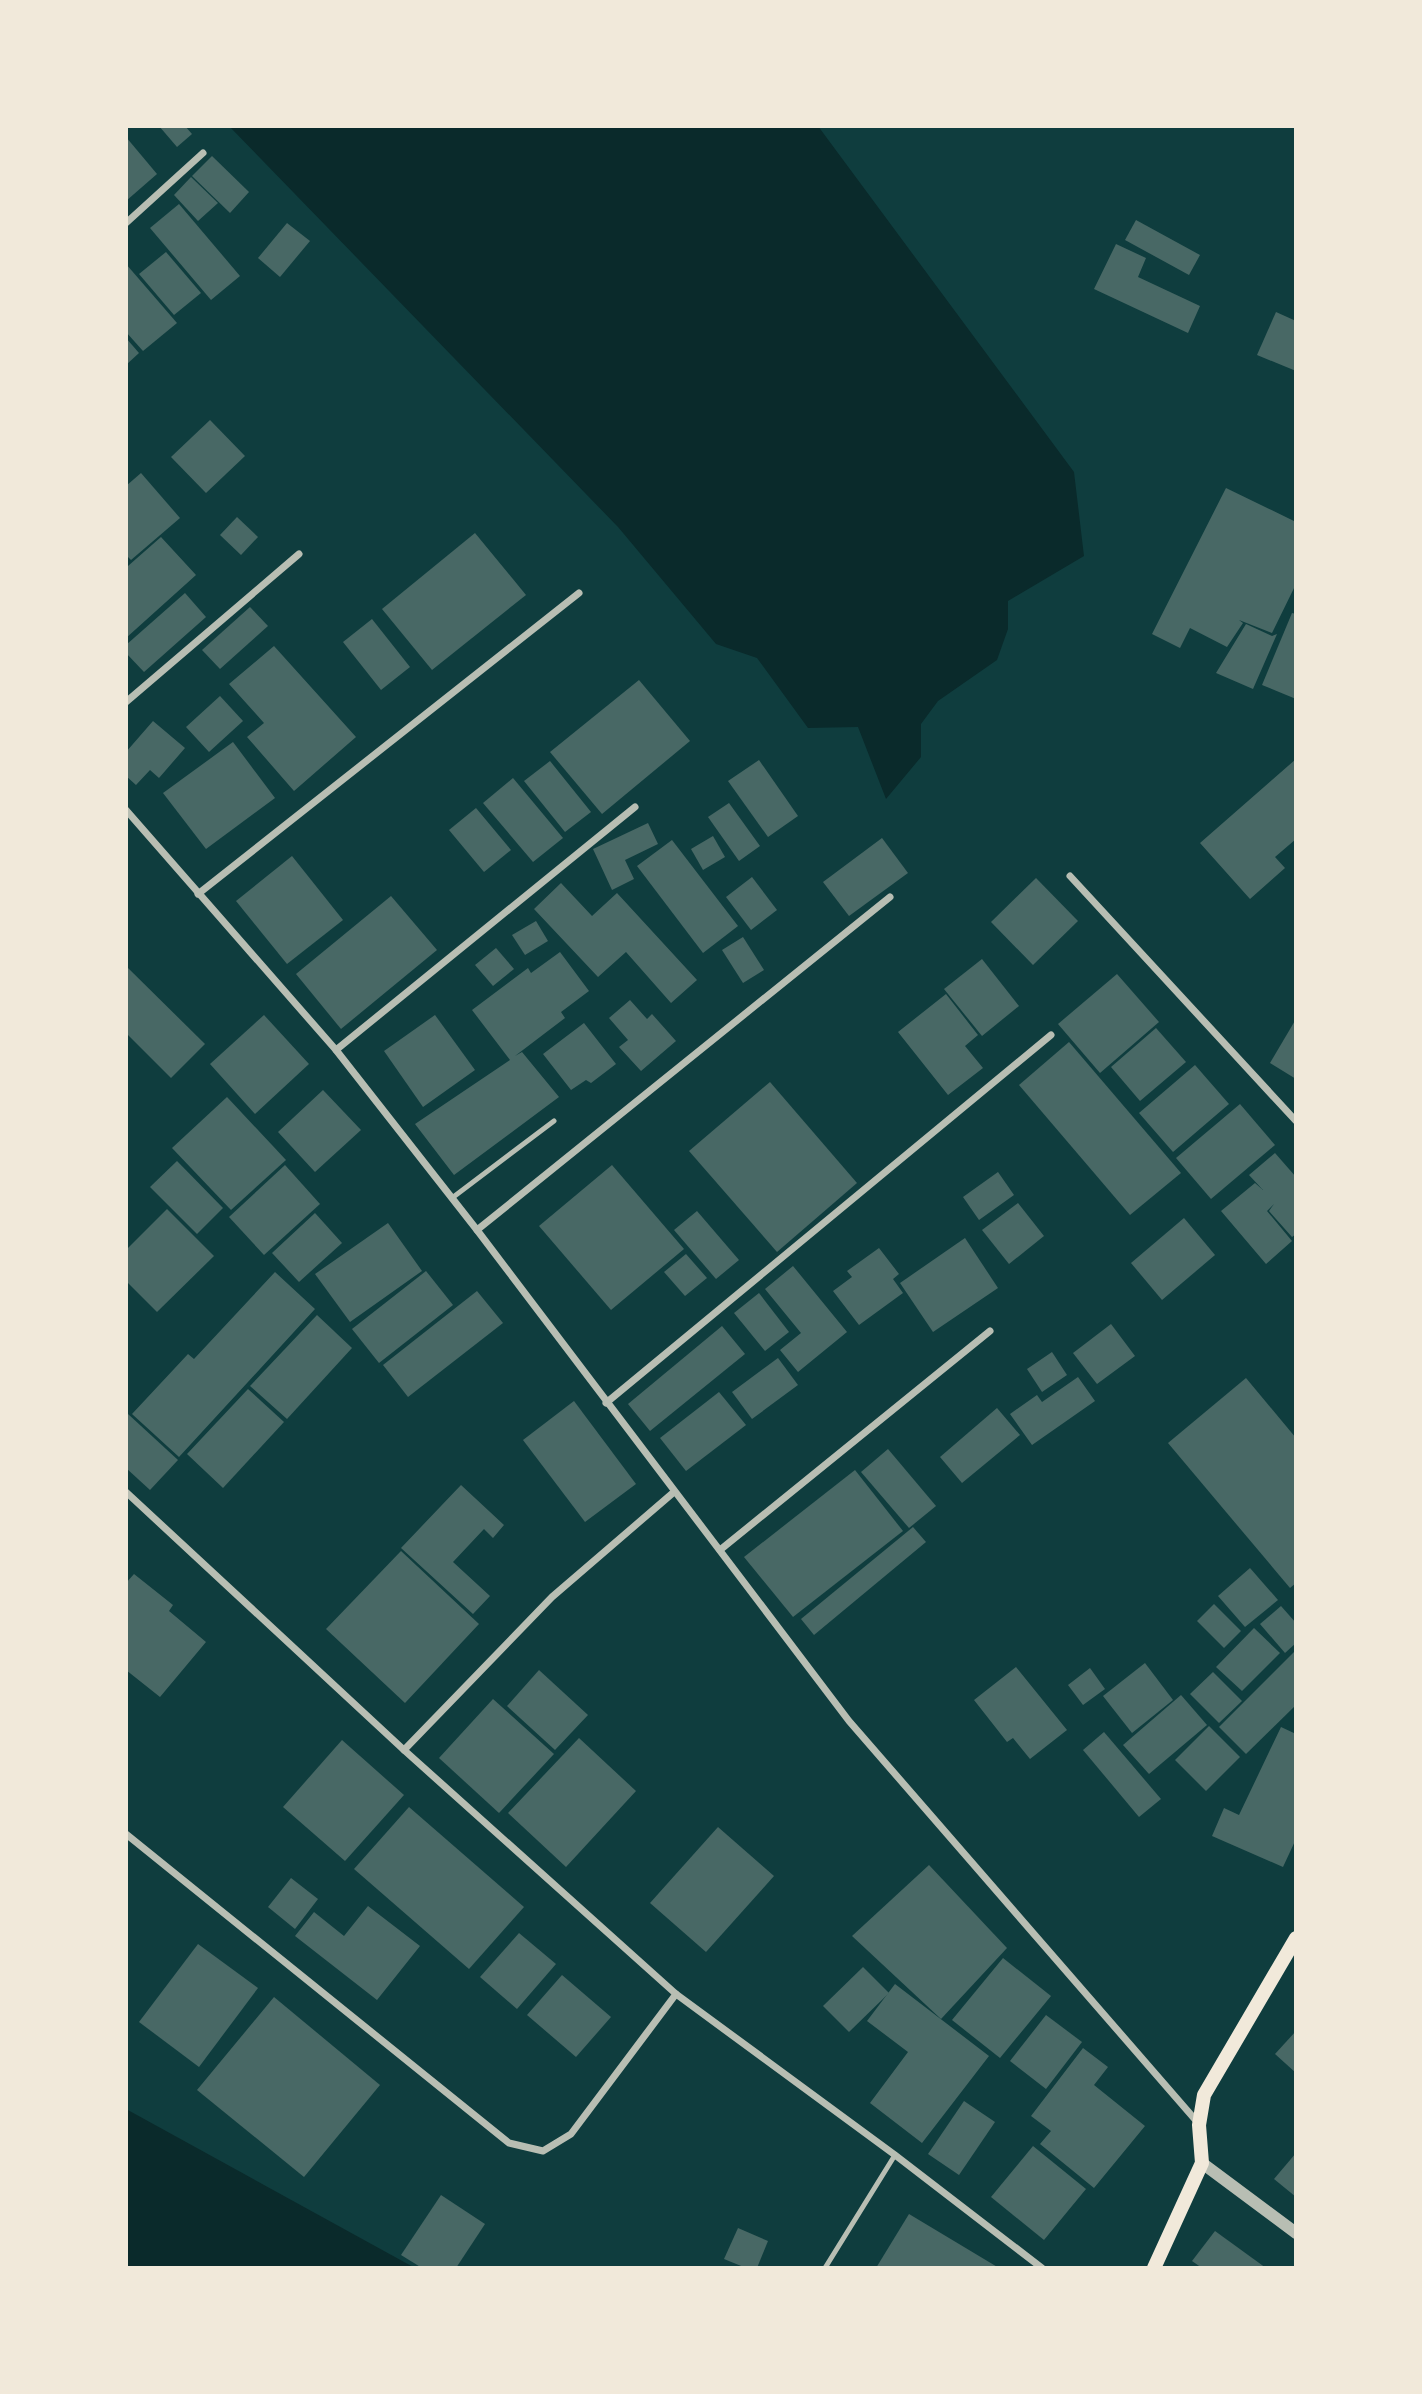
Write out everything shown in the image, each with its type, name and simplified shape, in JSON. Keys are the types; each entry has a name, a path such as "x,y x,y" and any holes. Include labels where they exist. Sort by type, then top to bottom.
{"main road":[{"path":"1154,2268 1202,2163 1199,2125 1204,2095 1296,1938"}],"street":[{"path":"126,223 203,153"},
{"path":"126,702 299,554"},
{"path":"198,894 579,593"},
{"path":"336,1050 635,807"},
{"path":"126,810 336,1050 477,1230 849,1721 1199,2125"},
{"path":"1070,876 1296,1121"},
{"path":"477,1230 890,897"},
{"path":"606,1403 1051,1035"},
{"path":"720,1550 990,1331"},
{"path":"126,1492 404,1750 676,1994 895,2155 1042,2268"},
{"path":"404,1750 552,1597 674,1492"},
{"path":"126,1834 509,2143 543,2151 571,2134 676,1994"},
{"path":"1202,2163 1296,2233"}],"lane":[{"path":"452,1198 554,1121"},
{"path":"825,2268 895,2155"}],"water":[{"path":"229,126 818,126 1074,472 1084,556 1008,601 1008,629 997,660 938,701 921,724 921,757 886,799 858,727 808,728 757,658 716,644 618,527"},
{"path":"126,2109 415,2268 126,2268"}],"building":[{"path":"159,126 185,126 192,134 177,147"},
{"path":"126,137 157,174 126,201"},
{"path":"212,156 249,192 230,213 192,176"},
{"path":"191,177 218,203 198,221 174,195"},
{"path":"179,204 240,276 211,300 150,228"},
{"path":"1136,220 1200,255 1189,275 1125,240"},
{"path":"287,223 310,241 280,277 258,258"},
{"path":"1116,244 1146,258 1138,277 1200,306 1188,333 1094,289"},
{"path":"166,252 201,293 174,315 139,274"},
{"path":"126,264 177,323 143,351 126,332"},
{"path":"1276,312 1296,321 1296,371 1257,355"},
{"path":"126,338 139,353 126,365"},
{"path":"210,420 245,456 206,493 171,457"},
{"path":"141,473 180,518 131,560 126,555 126,486"},
{"path":"1226,488 1296,522 1296,584 1272,633 1239,620 1243,623 1227,647 1190,628 1180,648 1152,634"},
{"path":"237,517 258,537 241,555 220,535"},
{"path":"475,533 526,595 432,670 382,609"},
{"path":"161,537 196,575 126,638 126,563 128,566"},
{"path":"185,593 206,617 144,672 126,653 126,645"},
{"path":"250,607 268,626 220,669 202,650"},
{"path":"1292,613 1296,614 1296,699 1262,685"},
{"path":"372,619 410,667 381,690 343,642"},
{"path":"1246,624 1272,636 1277,634 1253,689 1216,673"},
{"path":"274,646 356,737 294,791 247,737 264,723 229,684"},
{"path":"639,680 690,741 602,814 550,752"},
{"path":"220,696 243,721 209,752 186,727"},
{"path":"153,721 185,748 159,778 150,770 136,785 126,776 126,752"},
{"path":"233,742 275,798 206,849 163,793"},
{"path":"1296,759 1296,839 1275,857 1285,868 1250,899 1200,843"},
{"path":"759,760 798,816 768,837 728,781"},
{"path":"550,761 591,812 565,832 524,781"},
{"path":"513,778 563,838 533,862 483,803"},
{"path":"729,803 760,846 739,861 708,817"},
{"path":"476,808 511,850 484,872 449,830"},
{"path":"648,823 658,844 625,860 634,879 612,890 593,849"},
{"path":"713,836 725,857 703,870 691,849"},
{"path":"882,838 908,873 849,916 823,882"},
{"path":"672,840 738,926 703,953 637,866"},
{"path":"292,856 343,920 287,964 236,901"},
{"path":"752,877 777,910 751,930 726,897"},
{"path":"1036,878 1078,921 1033,965 991,922"},
{"path":"561,883 592,916 617,893 697,980 671,1003 626,952 598,977 534,909"},
{"path":"391,896 437,950 341,1029 296,974"},
{"path":"536,921 548,941 525,955 512,935"},
{"path":"743,937 764,970 743,983 722,950"},
{"path":"496,948 514,969 493,986 475,965"},
{"path":"560,952 589,991 561,1012 565,1018 515,1056 522,1052 559,1097 454,1175 415,1124 510,1060 472,1010 528,968 531,973"},
{"path":"982,959 1019,1006 982,1036 944,989"},
{"path":"126,966 205,1044 171,1078 126,1033"},
{"path":"1117,974 1159,1022 1100,1073 1058,1024"},
{"path":"946,994 978,1035 965,1046 983,1068 948,1095 898,1032"},
{"path":"630,1000 647,1019 652,1014 676,1041 641,1071 619,1047 628,1040 609,1018"},
{"path":"264,1015 309,1064 255,1114 210,1064"},
{"path":"435,1015 475,1070 423,1107 384,1051"},
{"path":"1296,1019 1296,1079 1270,1063"},
{"path":"584,1023 616,1064 591,1083 586,1080 571,1090 543,1054"},
{"path":"1156,1028 1186,1062 1140,1101 1111,1067"},
{"path":"1069,1042 1181,1173 1130,1215 1019,1085"},
{"path":"1195,1065 1229,1104 1173,1152 1139,1113"},
{"path":"770,1082 857,1183 777,1252 689,1151"},
{"path":"323,1090 361,1130 315,1172 278,1132"},
{"path":"227,1097 286,1160 231,1210 172,1148"},
{"path":"1240,1104 1275,1145 1211,1199 1176,1158"},
{"path":"1275,1153 1296,1177 1296,1234 1292,1237 1269,1211 1274,1204 1267,1211 1292,1241 1266,1264 1221,1211 1255,1183 1263,1190 1249,1175"},
{"path":"177,1161 223,1208 197,1234 150,1187"},
{"path":"285,1165 320,1204 264,1255 229,1217"},
{"path":"612,1165 684,1249 611,1310 539,1226"},
{"path":"998,1172 1014,1195 979,1220 963,1197"},
{"path":"1018,1203 1044,1236 1009,1264 982,1230"},
{"path":"167,1209 214,1256 157,1312 126,1281 126,1250"},
{"path":"697,1211 739,1260 716,1279 674,1230"},
{"path":"315,1213 342,1243 299,1282 272,1253"},
{"path":"1184,1218 1215,1255 1162,1300 1131,1263"},
{"path":"388,1223 422,1271 350,1322 315,1274"},
{"path":"965,1238 998,1288 933,1332 900,1283"},
{"path":"879,1248 899,1274 893,1279 903,1293 859,1325 833,1291 852,1277 847,1271"},
{"path":"686,1254 707,1278 685,1296 664,1272"},
{"path":"793,1266 847,1332 798,1372 780,1350 801,1333 765,1289"},
{"path":"426,1271 453,1305 379,1363 352,1329"},
{"path":"275,1272 315,1309 179,1457 132,1414 188,1354 194,1359"},
{"path":"477,1291 503,1323 408,1397 383,1365"},
{"path":"759,1293 789,1332 765,1351 734,1313"},
{"path":"317,1315 352,1348 287,1419 250,1386"},
{"path":"1111,1324 1135,1356 1097,1384 1073,1353"},
{"path":"722,1326 745,1354 650,1431 628,1404"},
{"path":"1052,1352 1067,1375 1042,1392 1027,1369"},
{"path":"778,1358 798,1385 752,1419 732,1392"},
{"path":"1078,1377 1095,1401 1032,1445 1010,1414 1037,1395 1042,1402"},
{"path":"1246,1378 1296,1438 1296,1583 1290,1588 1168,1443"},
{"path":"248,1389 284,1422 223,1488 187,1454"},
{"path":"719,1392 746,1425 686,1471 660,1438"},
{"path":"574,1401 636,1484 585,1522 523,1440"},
{"path":"997,1408 1020,1435 962,1483 940,1457"},
{"path":"128,1414 178,1460 150,1490 126,1468"},
{"path":"888,1449 936,1506 909,1528 861,1472"},
{"path":"855,1470 903,1531 793,1617 744,1557"},
{"path":"461,1485 504,1525 493,1538 484,1529 453,1562 490,1596 473,1614 401,1548"},
{"path":"913,1527 926,1542 814,1635 801,1619"},
{"path":"401,1551 479,1624 405,1703 326,1629"},
{"path":"1250,1568 1278,1600 1245,1627 1218,1596"},
{"path":"134,1574 173,1605 169,1611 206,1642 160,1697 126,1670 126,1583"},
{"path":"1214,1604 1241,1631 1224,1648 1197,1621"},
{"path":"1281,1606 1296,1623 1296,1643 1285,1653 1260,1624"},
{"path":"1254,1628 1280,1653 1242,1691 1216,1667"},
{"path":"1296,1650 1296,1705 1246,1754 1219,1727"},
{"path":"1145,1663 1173,1700 1132,1733 1103,1696"},
{"path":"1016,1667 1067,1730 1030,1759 1013,1738 1007,1742 974,1700"},
{"path":"1090,1668 1105,1689 1083,1705 1068,1685"},
{"path":"539,1670 588,1715 555,1750 507,1706"},
{"path":"1213,1672 1242,1701 1219,1723 1190,1694"},
{"path":"1181,1695 1207,1725 1149,1774 1123,1745"},
{"path":"493,1699 554,1754 499,1813 439,1758"},
{"path":"1209,1726 1240,1757 1206,1791 1175,1760"},
{"path":"1281,1727 1296,1734 1296,1839 1283,1867 1212,1836 1224,1808 1239,1815"},
{"path":"1104,1732 1161,1799 1139,1817 1083,1750"},
{"path":"579,1738 636,1791 566,1867 508,1813"},
{"path":"342,1740 404,1795 345,1861 283,1807"},
{"path":"409,1807 524,1907 469,1969 354,1869"},
{"path":"718,1827 774,1876 706,1952 650,1903"},
{"path":"929,1865 1007,1948 941,2019 852,1936"},
{"path":"291,1878 318,1899 295,1929 268,1907"},
{"path":"368,1906 420,1946 377,2000 295,1936 314,1912 344,1936"},
{"path":"519,1933 556,1964 517,2009 480,1977"},
{"path":"198,1944 258,1988 199,2067 139,2022"},
{"path":"1003,1958 1051,1996 1000,2058 952,2020"},
{"path":"863,1967 889,1993 849,2032 823,2006"},
{"path":"562,1975 611,2017 576,2057 527,2015"},
{"path":"895,1984 989,2056 922,2143 870,2103 908,2052 867,2021"},
{"path":"274,1997 380,2085 304,2177 197,2090"},
{"path":"1046,2015 1082,2042 1046,2089 1010,2061"},
{"path":"1296,2031 1296,2073 1275,2054"},
{"path":"1083,2048 1108,2067 1094,2085 1145,2126 1094,2188 1040,2144 1051,2131 1031,2116"},
{"path":"964,2101 995,2122 959,2175 928,2154"},
{"path":"1033,2146 1086,2189 1044,2240 991,2197"},
{"path":"1296,2153 1296,2197 1274,2179"},
{"path":"441,2195 485,2224 456,2268 422,2268 401,2255"},
{"path":"909,2214 999,2268 876,2268"},
{"path":"738,2228 768,2241 757,2268 746,2268 724,2259"},
{"path":"1215,2231 1266,2268 1202,2268 1192,2261"}]}
